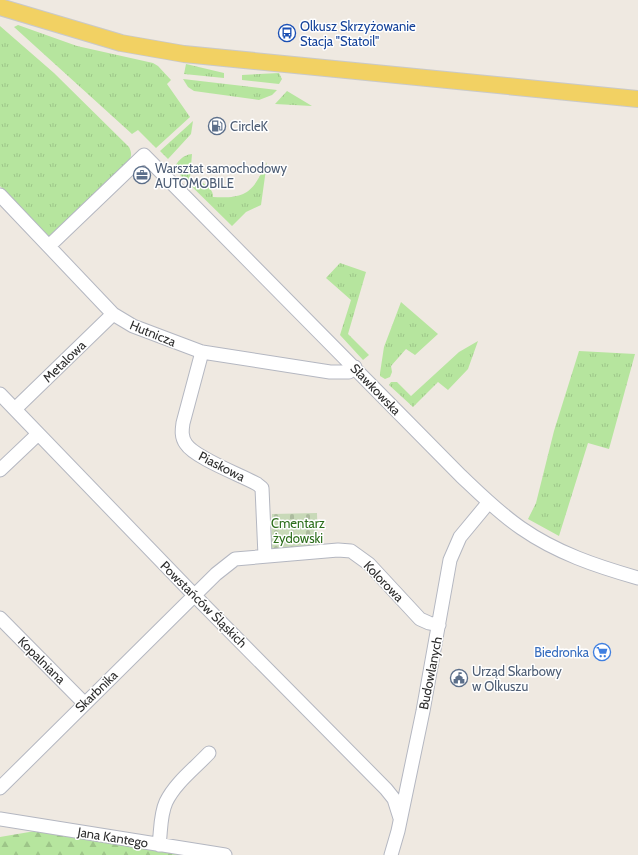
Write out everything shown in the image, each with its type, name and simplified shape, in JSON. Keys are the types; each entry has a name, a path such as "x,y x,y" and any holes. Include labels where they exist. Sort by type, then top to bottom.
{"main road":[{"path":"0,7 121,43 184,54 638,99"}],"street":[{"name":"Sławkowska","path":"49,246 144,155 489,502 520,527 543,542 574,558 638,578"},
{"name":"Hutnicza","path":"0,195 113,314 133,326 202,352 330,372 349,372 355,367"},
{"name":"Metalowa","path":"15,409 113,314"},
{"name":"Piaskowa","path":"202,352 183,423 182,434 186,444 196,453 258,484 262,488 264,556"},
{"name":"Powstańców Śląskich","path":"0,394 194,595 386,789 394,799 400,818"},
{"path":"0,470 38,434"},
{"name":"Budowlanych","path":"391,855 400,818 454,549 460,537 489,502"},
{"name":"Kolorowa","path":"194,595 235,559 338,550 351,551 369,564 420,619 439,625"},
{"name":"Skarbnika","path":"0,788 194,595"},
{"name":"Kopalniana","path":"0,618 84,703"},
{"path":"159,844 162,817 170,794 209,753"},
{"name":"Jana Kantego","path":"0,819 225,855"}],"green space":[{"path":"18,25 77,46 153,63 158,66 171,80 167,84 190,117 156,148 138,130 132,134 14,27"},
{"path":"0,26 54,73 129,147 131,152 130,158 126,165 52,236 48,236 0,186"},
{"path":"186,64 224,73 224,78 184,74"},
{"path":"279,73 282,79 279,84 242,80 242,75"},
{"path":"183,79 277,90 272,95 259,100 194,91 188,87"},
{"path":"287,91 312,106 275,104"},
{"path":"193,121 191,134 168,159 160,151"},
{"path":"192,154 190,178 198,180 209,187 213,193 213,197 234,196 248,191 258,180 267,162 261,205 246,212 232,226 174,169 181,159"},
{"path":"340,263 366,272 348,334 369,355 363,360 340,335 351,300 326,278"},
{"path":"401,302 438,334 415,355 406,349 391,366 392,372 390,377 385,379 380,376 384,347"},
{"path":"478,341 468,369 448,390 438,382 413,407 389,385 391,382 397,382 411,396 459,352"},
{"path":"579,351 635,354 609,449 588,443 559,536 528,519 536,503 554,431"},
{"name":"Cmentarz żydowski","path":"317,513 318,547 271,549 272,514"},
{"path":"41,830 149,846 181,855 0,855 0,837"}],"place":[{"name":"Olkusz Skrzyżowanie Stacja \"Statoil\"","path":"287,33"},
{"name":"CircleK","path":"217,126"},
{"name":"Warsztat samochodowy AUTOMOBILE","path":"142,175"},
{"name":"Biedronka","path":"602,652"},
{"name":"Urząd Skarbowy w Olkuszu","path":"459,678"}]}
